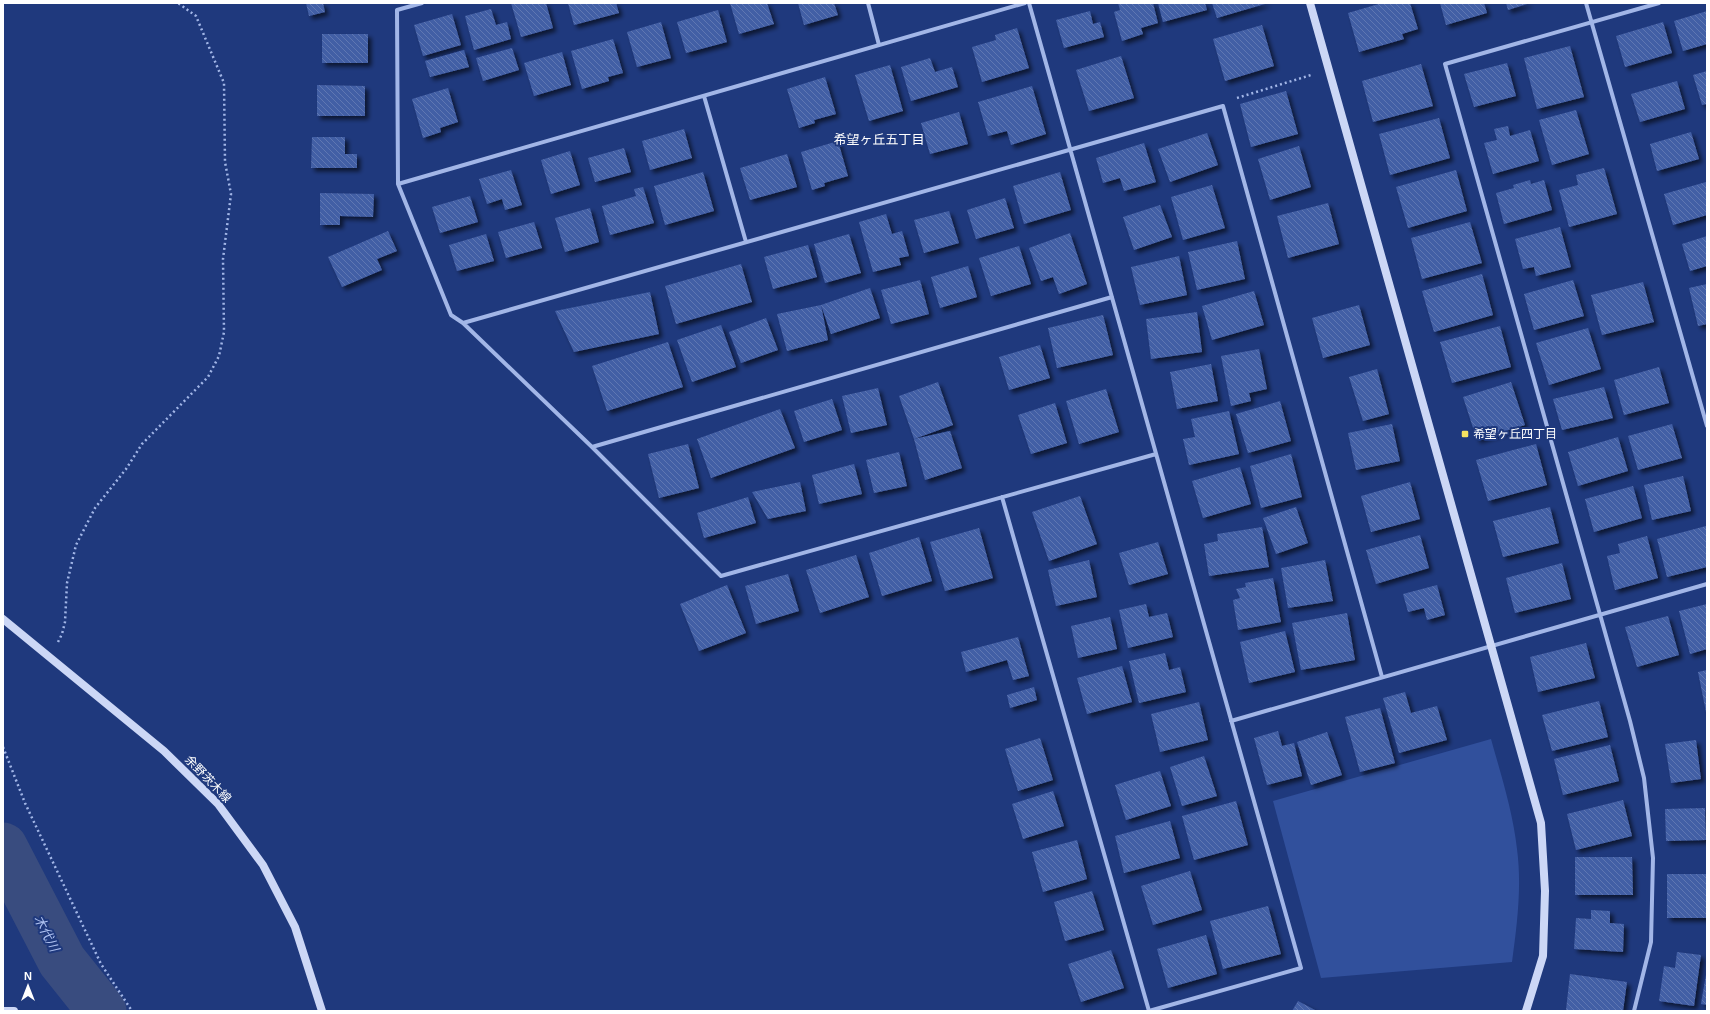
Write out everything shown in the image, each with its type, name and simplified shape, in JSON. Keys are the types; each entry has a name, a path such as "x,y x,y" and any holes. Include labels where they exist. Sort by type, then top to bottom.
{"street":[{"path":"422,3 397,10 398,184 452,315 463,323 592,447 721,576 1156,454"},
{"path":"868,3 879,45"},
{"path":"398,184 1025,3"},
{"path":"1002,497 1149,1011 1301,968 1029,3"},
{"path":"1310,3 1541,823 1545,891 1543,956 1526,1011"},
{"path":"1586,3 1707,426"},
{"path":"1634,1011 1651,942 1653,858 1644,778 1600,615 1445,64 1660,3"},
{"path":"704,96 746,242"},
{"path":"463,323 1223,106 1382,677"},
{"path":"592,447 1112,297"},
{"path":"1231,720 1707,584"},
{"name":"余野茨木線","path":"3,619 164,751 218,804 263,865 295,927 322,1011"},
{"path":"3,1011 14,1011"}],"path":[{"path":"49,657 62,634 65,622 67,583 76,545 96,508 126,469 142,444 208,377 219,356 224,332 223,259 231,194 225,162 224,83 196,16 178,3"},
{"path":"1223,106 1234,99 1328,69"},
{"path":"3,747 25,803 101,964 132,1011"}],"shaded area":[{"path":"1491,739 1510,807 1518,863 1518,906 1512,962 1321,978 1273,801"}],"building":[{"path":"306,3 323,3 325,12 309,16"},
{"path":"511,3 546,3 553,28 521,37"},
{"path":"568,3 616,3 619,13 574,25"},
{"path":"730,3 767,3 774,24 739,34"},
{"path":"798,3 834,3 838,15 804,25"},
{"path":"1118,3 1153,3 1158,23 1141,28 1143,34 1122,41 1114,12 1120,10"},
{"path":"1158,3 1205,3 1207,10 1163,22"},
{"path":"1212,3 1268,3 1217,18"},
{"path":"1382,3 1410,3 1418,29 1402,34 1404,39 1359,52 1348,13"},
{"path":"1440,3 1484,3 1487,13 1446,25"},
{"path":"1506,3 1530,3 1508,10"},
{"path":"491,9 496,25 507,22 511,39 474,50 465,16"},
{"path":"718,10 727,42 686,53 677,22"},
{"path":"1090,11 1093,24 1100,22 1104,37 1064,48 1056,20"},
{"path":"1707,11 1707,44 1683,51 1674,21"},
{"path":"452,14 461,45 423,56 414,25"},
{"path":"661,22 671,58 637,67 627,32"},
{"path":"1663,22 1672,53 1625,67 1616,36"},
{"path":"1262,25 1274,66 1225,81 1213,39"},
{"path":"1017,28 1029,68 982,82 972,47 996,40 995,35"},
{"path":"322,34 368,34 368,63 322,63"},
{"path":"613,39 623,73 608,77 609,81 582,89 571,51"},
{"path":"1570,46 1584,97 1537,109 1524,58"},
{"path":"512,48 519,70 483,81 476,58"},
{"path":"464,50 469,67 430,77 425,61"},
{"path":"562,52 571,85 534,96 524,63"},
{"path":"1121,56 1134,98 1089,111 1076,70"},
{"path":"930,58 935,72 952,67 958,87 911,101 901,67"},
{"path":"1507,63 1516,96 1474,107 1464,74"},
{"path":"1421,64 1433,106 1373,122 1362,81"},
{"path":"890,65 903,111 869,121 855,75"},
{"path":"1707,71 1707,104 1702,105 1693,75"},
{"path":"825,77 836,114 814,120 815,123 799,128 787,89"},
{"path":"1677,81 1685,109 1640,122 1631,94"},
{"path":"317,85 365,86 365,116 317,116"},
{"path":"1032,86 1046,134 1011,145 1007,131 988,136 978,102"},
{"path":"448,88 458,122 440,128 441,132 423,138 412,99"},
{"path":"1286,91 1298,134 1251,147 1240,104"},
{"path":"1576,110 1589,154 1552,165 1539,120"},
{"path":"959,112 968,144 930,154 921,123"},
{"path":"1439,118 1450,158 1390,175 1379,134"},
{"path":"1508,126 1510,136 1530,130 1539,161 1493,174 1484,143 1497,140 1494,129"},
{"path":"684,129 692,158 650,170 642,141"},
{"path":"1691,132 1699,159 1657,171 1650,144"},
{"path":"1207,133 1218,165 1170,182 1158,149"},
{"path":"312,137 345,137 345,154 357,154 357,168 311,168"},
{"path":"838,141 848,176 824,183 825,186 812,190 801,152"},
{"path":"1144,143 1156,182 1124,191 1120,178 1103,183 1096,158"},
{"path":"1299,146 1311,187 1270,200 1258,159"},
{"path":"624,148 631,172 595,182 588,158"},
{"path":"570,151 580,185 551,194 541,160"},
{"path":"787,154 797,187 750,200 740,168"},
{"path":"1604,168 1617,214 1569,227 1559,190 1578,185 1576,175"},
{"path":"511,170 522,205 505,210 502,199 487,204 479,179"},
{"path":"1456,170 1467,211 1408,228 1396,187"},
{"path":"703,172 714,211 665,225 654,186"},
{"path":"1060,172 1071,210 1024,224 1013,186"},
{"path":"1530,180 1531,184 1544,180 1552,210 1504,224 1496,193 1514,188 1513,185"},
{"path":"1706,182 1707,215 1673,225 1664,194"},
{"path":"1212,185 1225,228 1183,240 1171,197"},
{"path":"643,187 654,223 610,235 602,206 636,196 634,189"},
{"path":"320,193 374,194 373,217 340,216 340,225 320,225"},
{"path":"470,196 478,222 440,233 432,207"},
{"path":"1005,198 1014,228 976,239 967,210"},
{"path":"1328,203 1339,244 1288,258 1277,216"},
{"path":"1160,205 1172,237 1134,250 1123,217"},
{"path":"590,208 599,242 565,252 555,218"},
{"path":"949,211 959,243 924,253 914,220"},
{"path":"886,214 892,234 902,231 909,256 899,258 901,265 873,272 859,222"},
{"path":"534,222 542,248 506,258 498,232"},
{"path":"1470,222 1482,263 1422,279 1411,238"},
{"path":"1560,227 1571,267 1536,276 1534,267 1523,269 1515,239"},
{"path":"388,231 397,251 377,259 382,270 342,287 328,257"},
{"path":"1070,233 1087,284 1059,294 1053,277 1041,281 1029,248"},
{"path":"486,234 494,261 457,271 449,245"},
{"path":"849,234 861,273 825,283 814,244"},
{"path":"1707,236 1707,266 1690,271 1682,244"},
{"path":"1237,241 1245,279 1197,290 1188,252"},
{"path":"808,245 817,277 773,289 764,257"},
{"path":"1019,246 1031,284 991,296 979,258"},
{"path":"1179,256 1187,295 1140,305 1131,267"},
{"path":"741,264 752,302 676,324 665,286"},
{"path":"968,266 977,297 940,308 931,277"},
{"path":"1482,274 1493,315 1434,332 1422,291"},
{"path":"920,280 929,314 891,324 881,290"},
{"path":"1573,280 1584,316 1534,330 1524,294"},
{"path":"1643,282 1654,322 1602,335 1591,295"},
{"path":"1707,284 1707,324 1698,326 1689,288"},
{"path":"870,288 880,318 831,334 821,305"},
{"path":"1254,291 1264,325 1212,340 1202,306"},
{"path":"650,292 659,334 574,352 555,311"},
{"path":"821,305 828,340 787,351 777,314"},
{"path":"1359,305 1370,345 1323,358 1312,318"},
{"path":"1197,312 1202,352 1151,359 1146,319"},
{"path":"1103,315 1113,355 1057,368 1048,328"},
{"path":"766,318 778,350 741,363 729,332"},
{"path":"721,325 736,367 692,382 677,340"},
{"path":"1500,326 1511,367 1452,383 1440,342"},
{"path":"1588,328 1601,369 1549,385 1536,343"},
{"path":"668,342 683,387 607,411 592,366"},
{"path":"1040,345 1050,378 1009,390 999,357"},
{"path":"1259,349 1267,389 1249,393 1251,401 1231,406 1221,356"},
{"path":"1211,364 1218,401 1177,409 1170,372"},
{"path":"1659,367 1669,403 1624,415 1614,380"},
{"path":"1377,369 1389,414 1363,421 1349,377"},
{"path":"938,382 953,425 914,439 899,396"},
{"path":"1511,382 1525,425 1477,440 1463,397"},
{"path":"1604,387 1613,418 1562,430 1553,399"},
{"path":"878,388 887,425 851,433 842,396"},
{"path":"1106,389 1119,432 1079,444 1066,401"},
{"path":"832,399 842,430 804,442 794,411"},
{"path":"1280,401 1291,441 1248,453 1236,414"},
{"path":"1055,403 1067,443 1031,454 1018,415"},
{"path":"780,409 795,448 711,478 697,439"},
{"path":"1229,411 1239,454 1189,465 1183,439 1195,437 1191,419"},
{"path":"1392,424 1400,461 1356,470 1348,433"},
{"path":"1672,424 1682,458 1638,470 1628,436"},
{"path":"950,431 962,468 925,480 914,439"},
{"path":"1618,437 1628,471 1578,486 1568,452"},
{"path":"688,444 699,488 659,498 648,454"},
{"path":"1536,444 1547,485 1488,501 1476,460"},
{"path":"899,452 907,486 874,493 866,460"},
{"path":"1291,454 1302,497 1261,508 1250,466"},
{"path":"854,464 862,494 819,504 812,475"},
{"path":"1240,467 1251,504 1203,518 1192,481"},
{"path":"1683,476 1691,511 1652,520 1644,485"},
{"path":"800,482 806,511 768,519 752,492"},
{"path":"1410,482 1420,519 1371,532 1361,496"},
{"path":"1633,486 1642,518 1594,532 1585,499"},
{"path":"1080,496 1097,544 1049,561 1032,512"},
{"path":"748,497 756,523 704,538 697,513"},
{"path":"1296,507 1308,543 1276,554 1263,518"},
{"path":"1550,507 1559,543 1503,557 1493,521"},
{"path":"1706,526 1707,567 1667,577 1657,539"},
{"path":"1262,527 1269,567 1209,576 1204,544 1218,541 1217,534"},
{"path":"979,528 993,578 945,591 930,542"},
{"path":"1420,535 1429,568 1376,584 1366,550"},
{"path":"1647,536 1658,578 1615,590 1607,556 1620,553 1618,544"},
{"path":"919,537 932,581 882,596 869,553"},
{"path":"1158,542 1168,574 1129,585 1119,553"},
{"path":"856,555 869,597 820,613 806,570"},
{"path":"1089,560 1097,597 1056,606 1048,570"},
{"path":"1325,560 1333,601 1288,608 1281,568"},
{"path":"1562,563 1571,599 1515,613 1506,578"},
{"path":"788,574 799,611 756,624 745,586"},
{"path":"1273,578 1281,622 1238,630 1233,600 1240,598 1236,589 1246,587 1245,583"},
{"path":"727,585 746,633 699,651 680,604"},
{"path":"1437,585 1445,615 1427,620 1424,608 1408,612 1403,594"},
{"path":"1146,604 1149,617 1167,613 1173,637 1128,648 1119,610"},
{"path":"1707,604 1707,649 1690,654 1679,611"},
{"path":"1347,613 1355,660 1301,670 1292,623"},
{"path":"1668,616 1679,655 1637,667 1625,627"},
{"path":"1110,617 1117,649 1078,658 1071,626"},
{"path":"1285,631 1295,672 1249,683 1240,642"},
{"path":"1018,637 1029,676 1013,680 1007,660 966,672 961,652"},
{"path":"1586,643 1595,678 1538,692 1530,657"},
{"path":"1165,653 1169,670 1180,667 1186,692 1139,703 1129,661"},
{"path":"1122,666 1132,702 1087,714 1077,678"},
{"path":"1707,670 1707,712 1706,712 1698,672"},
{"path":"1034,687 1037,700 1010,708 1007,695"},
{"path":"1405,692 1411,713 1437,706 1447,740 1399,753 1383,698"},
{"path":"1599,701 1608,737 1552,751 1542,715"},
{"path":"1199,702 1208,740 1160,752 1151,714"},
{"path":"1380,708 1395,763 1360,772 1345,717"},
{"path":"1278,731 1282,746 1294,743 1302,776 1267,785 1254,738"},
{"path":"1327,732 1342,775 1311,785 1297,742"},
{"path":"1040,738 1053,780 1018,791 1005,749"},
{"path":"1696,740 1701,779 1671,783 1665,744"},
{"path":"1610,745 1619,781 1563,795 1554,759"},
{"path":"1204,756 1217,796 1182,806 1170,767"},
{"path":"1160,771 1171,806 1126,820 1115,785"},
{"path":"1053,791 1064,826 1023,839 1012,804"},
{"path":"1623,800 1632,836 1576,850 1567,814"},
{"path":"1236,801 1248,845 1194,860 1182,816"},
{"path":"1705,808 1706,840 1666,841 1665,809"},
{"path":"1170,821 1180,858 1124,873 1115,836"},
{"path":"1077,840 1087,879 1043,892 1032,852"},
{"path":"1575,857 1632,857 1633,895 1575,895"},
{"path":"1190,871 1202,910 1153,925 1141,886"},
{"path":"1667,874 1707,874 1707,918 1667,918"},
{"path":"1092,891 1104,930 1065,941 1054,902"},
{"path":"1268,906 1281,954 1223,969 1210,921"},
{"path":"1591,910 1610,911 1610,923 1624,924 1623,952 1574,949 1576,918 1591,919"},
{"path":"1206,935 1217,974 1168,988 1157,949"},
{"path":"1111,950 1124,988 1081,1002 1068,964"},
{"path":"1677,952 1701,955 1694,1006 1659,1001 1664,966 1675,968"},
{"path":"1570,974 1627,982 1623,1011 1566,1010"},
{"path":"1706,975 1707,976 1707,1005 1701,1004"},
{"path":"1298,1001 1317,1011 1292,1011"}],"waterway":[{"name":"木代川","path":"3,847 62,961 102,1011"}],"place":[{"name":"希望ヶ丘四丁目","path":"1465,434"}],"district":[{"name":"希望ヶ丘五丁目","path":"879,139"}]}
